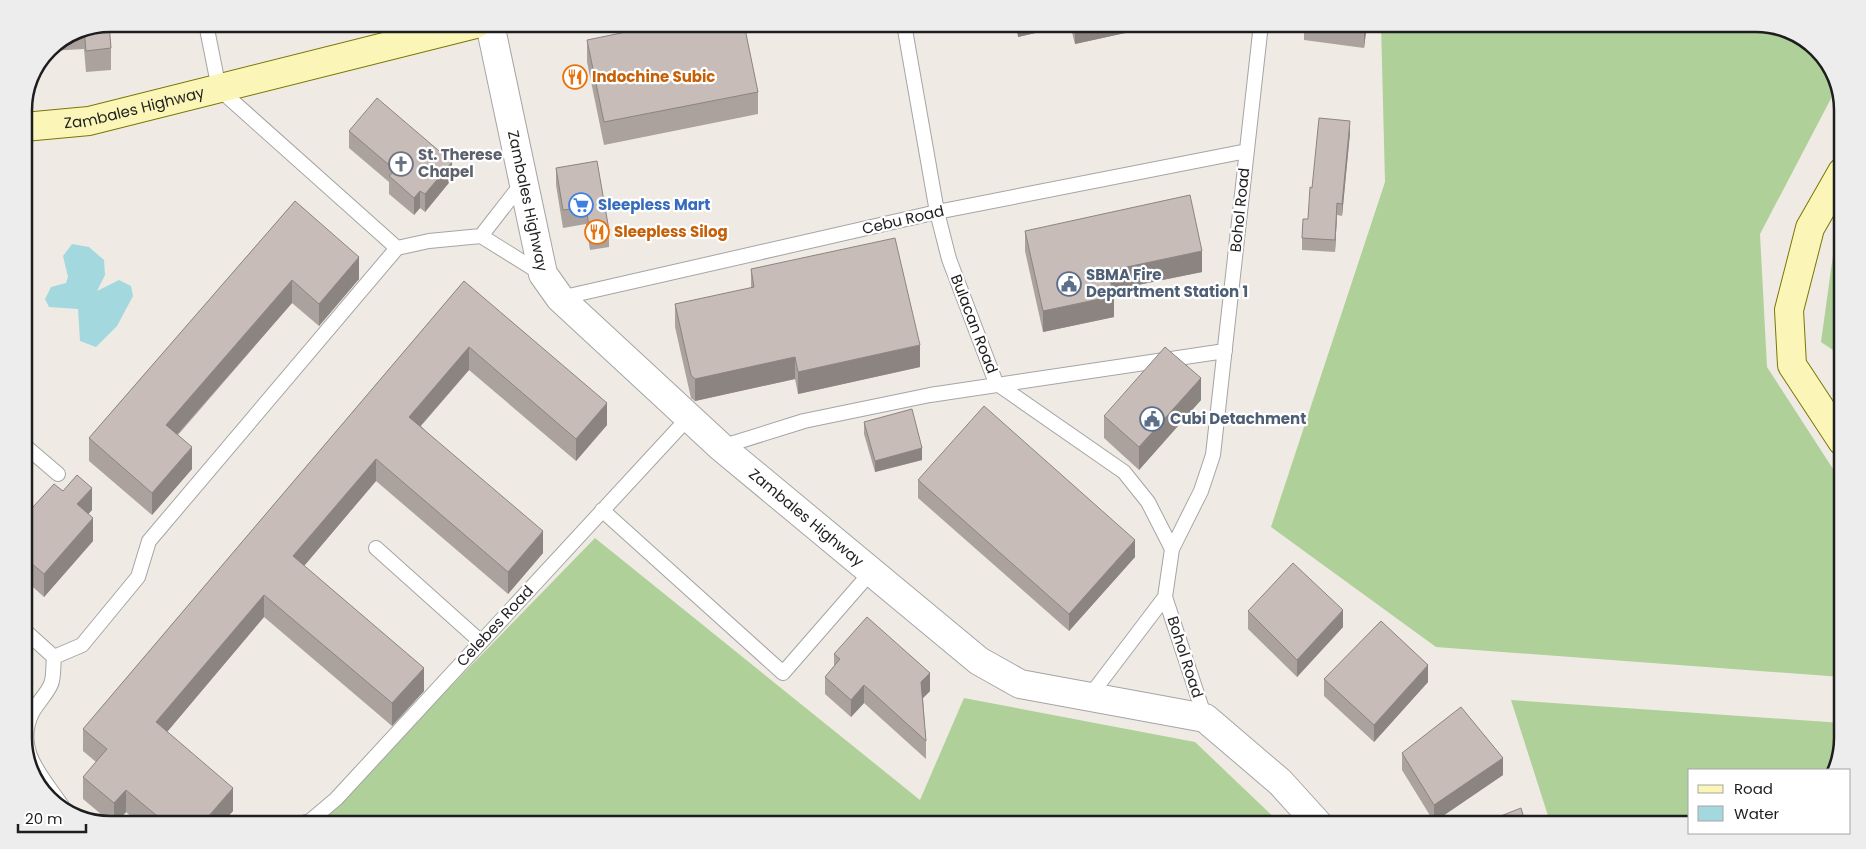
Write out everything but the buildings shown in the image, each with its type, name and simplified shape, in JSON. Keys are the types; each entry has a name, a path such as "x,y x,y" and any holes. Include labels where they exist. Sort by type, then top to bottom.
{"main road":[{"name":"Zambales Highway","path":"33,126 89,121 444,32"},
{"path":"1833,188 1810,228 1789,310 1792,365 1834,428"}],"street":[{"name":"Zambales Highway","path":"492,32 543,274 560,298 721,447 979,661 1020,684 1205,718"},
{"path":"1205,718 1280,782 1311,816"}],"lane":[{"path":"208,32 219,88 397,248"},
{"name":"Bulacan Road","path":"905,32 937,212 949,258 996,383 1124,472 1148,502 1172,549"},
{"name":"Bohol Road","path":"1205,718 1165,597 1172,549 1201,491 1213,455 1260,32"},
{"name":"Cebu Road","path":"560,298 937,212 1247,151"},
{"path":"481,236 523,182"},
{"path":"54,657 82,645 138,578 148,541 397,248 429,241 481,236 543,274"},
{"path":"721,447 804,421 996,383 1225,352"},
{"name":"Celebes Road","path":"316,816 336,799 688,418"},
{"path":"33,453 58,474"},
{"path":"602,510 783,673 871,572"},
{"path":"376,548 481,642"},
{"name":"Bohol Road","path":"1089,697 1165,597"},
{"path":"33,638 54,657"},
{"path":"33,712 52,683 54,657"}],"green space":[{"path":"1381,32 1755,32 1785,38 1803,49 1814,59 1825,76 1832,97 1760,234 1767,367 1834,470 1834,676 1436,647 1271,527 1385,182"},
{"path":"1833,253 1833,350 1821,342"},
{"path":"595,538 920,800 964,698 1195,742 1273,816 325,816"},
{"path":"1511,700 1834,722 1832,753 1827,769 1688,769 1688,816 1548,816"}],"water":[{"path":"72,244 89,247 104,260 105,275 97,291 119,280 131,286 133,296 117,326 96,347 80,341 78,309 49,307 45,299 51,287 66,283 68,277 63,256"}],"place":[{"name":"Indochine Subic","path":"575,77"},
{"name":"St. Therese Chapel","path":"401,164"},
{"name":"Sleepless Mart","path":"581,205"},
{"name":"Sleepless Silog","path":"597,232"},
{"name":"SBMA Fire Department Station 1","path":"1069,284"},
{"name":"Cubi Detachment","path":"1152,419"}]}
